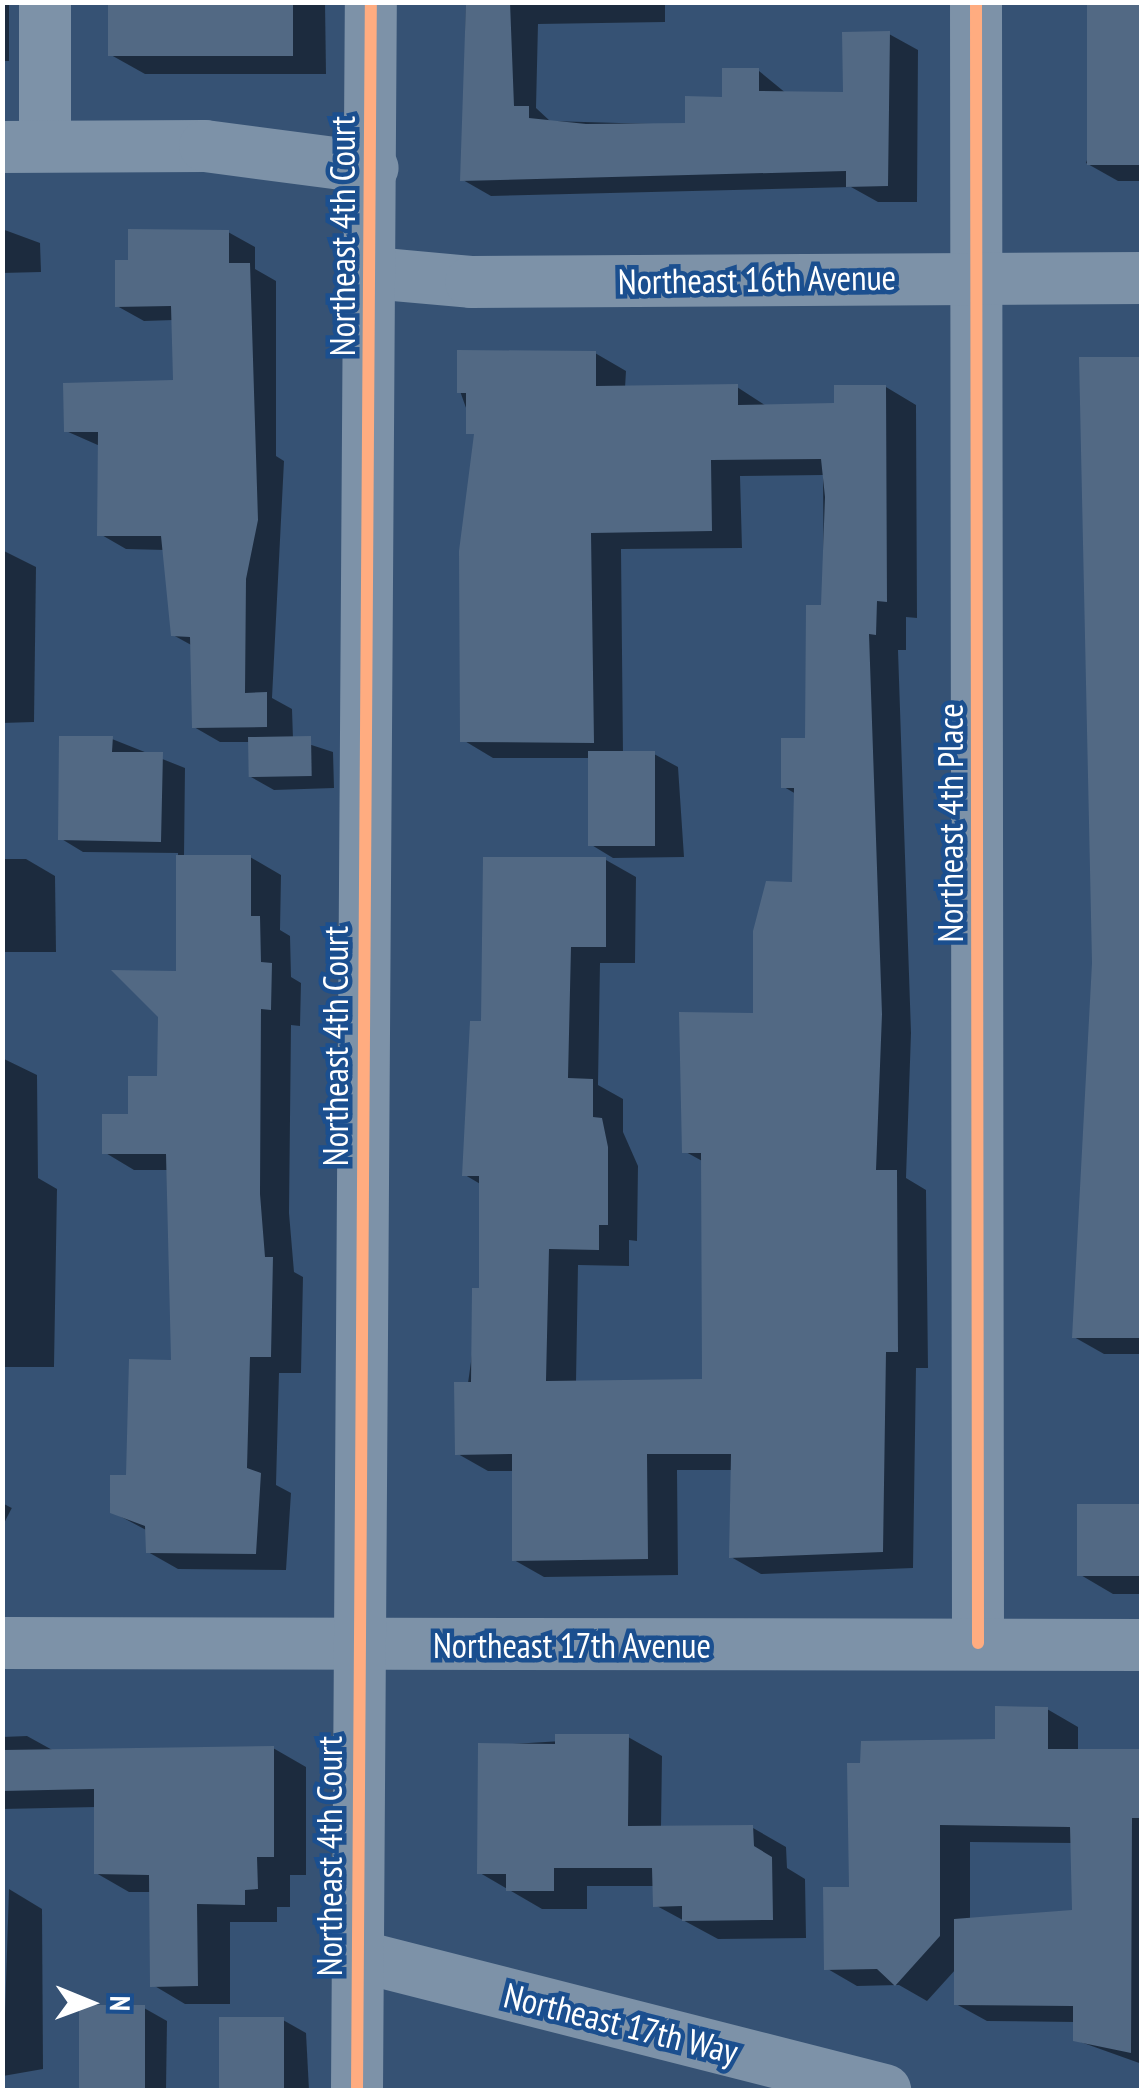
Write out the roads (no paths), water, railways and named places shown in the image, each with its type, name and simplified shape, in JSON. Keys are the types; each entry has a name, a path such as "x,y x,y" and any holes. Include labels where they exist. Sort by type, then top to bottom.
{"street":[{"path":"45,2 24,146 205,146 373,168"},
{"name":"Northeast 4th Court","path":"357,2090 372,2"},
{"name":"Northeast 4th Place","path":"976,2 981,278 978,1643"},
{"name":"Northeast 16th Avenue","path":"372,273 471,282 1142,278"},
{"name":"Northeast 17th Avenue","path":"2,1643 1142,1645"},
{"name":"Northeast 17th Way","path":"358,1956 884,2090"}]}
